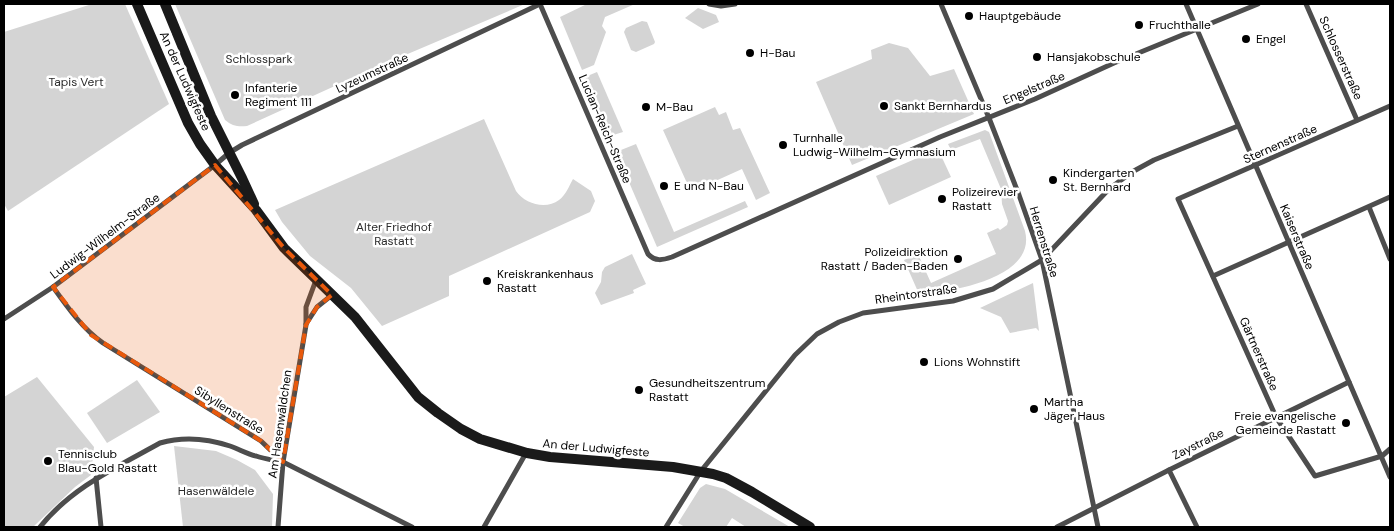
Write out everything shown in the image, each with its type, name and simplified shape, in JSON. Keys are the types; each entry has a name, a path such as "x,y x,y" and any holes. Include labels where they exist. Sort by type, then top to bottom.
{"street":[{"name":"An der Ludwigfeste","path":"137,4 188,123 200,144 256,210 284,248 355,317 418,398 461,429 501,447 550,457 700,471 726,478 810,527"},
{"name":"An der Ludwigfeste","path":"165,4 211,116 256,210"},
{"name":"Lyzeumstraße","path":"216,165 229,153 242,145 540,4"},
{"name":"Lucian-Reich-Straße","path":"540,4 648,254 654,259"},
{"path":"709,4 721,6 735,4"},
{"name":"Herrenstraße","path":"941,4 989,118 1042,260 1098,527"},
{"name":"Kaiserstraße","path":"1186,4 1390,477"},
{"name":"Engelstraße","path":"654,259 660,260 672,257 931,141 1258,4"},
{"name":"Schlosserstraße","path":"1306,4 1357,120"},
{"name":"Sternenstraße","path":"1178,199 1390,106"},
{"name":"Rheintorstraße","path":"666,527 700,471 806,343 829,327 849,317 863,313 953,300 994,289 1042,260 1109,188 1132,172 1154,160 1238,126"},
{"name":"Ludwig-Wilhelm-Straße","path":"4,319 53,287 216,165"},
{"path":"1212,276 1390,197"},
{"name":"Gärtnerstraße","path":"1178,199 1276,417 1315,476 1382,456"},
{"path":"1369,207 1390,259"},
{"name":"Am Hasenwäldchen","path":"278,527 283,462 306,324 306,307 316,280"},
{"name":"Sibyllenstraße","path":"53,287 80,324 91,335 261,441 283,462 412,527"},
{"name":"Am Hasenwäldchen","path":"306,324 317,307 332,295"},
{"name":"Zaystraße","path":"1057,527 1350,382"},
{"path":"40,527 61,505 96,478 160,443 181,438 209,440 231,446 254,456 283,462"},
{"path":"1382,456 1390,448"},
{"path":"484,527 527,453"},
{"path":"1169,470 1197,527"},
{"path":"96,478 101,527"}],"highlighted area":[{"path":"215,165 284,248 332,295 317,307 306,325 283,462 261,441 91,335 53,287"}],"green space":[{"name":"Tapis Vert","path":"92,4 125,4 169,104 8,211 4,204 4,32"},
{"name":"Schlosspark","path":"175,4 525,4 370,70 247,126 241,126 233,125 225,120"},
{"path":"587,4 635,4 605,17 602,26 606,32 594,65 582,70 560,17"},
{"path":"698,8 716,15 719,22 703,29 685,18"},
{"path":"642,21 647,22 655,42 636,52 631,50 624,32 626,28"},
{"path":"889,43 908,48 930,76 954,69 974,114 852,165 816,82 872,59 871,50"},
{"path":"597,72 623,132 610,136 585,77"},
{"path":"715,107 719,115 726,112 733,130 740,128 770,193 756,200 742,169 691,192 663,130"},
{"name":"Alter Friedhof Rastatt","path":"484,119 516,191 520,196 536,204 548,205 564,196 573,179 591,191 595,201 590,212 449,276 449,296 382,326 351,288 310,256 282,222 275,210"},
{"path":"985,130 989,132 1025,231 1025,247 1018,260 1005,271 988,279 970,286 919,294 904,260 918,254 931,283 996,254 987,233 998,228 1000,230 1007,225 1008,221 1002,204 1001,189 980,139 951,150 948,144"},
{"path":"636,144 674,232 745,201 748,207 657,247 616,152"},
{"path":"938,149 951,177 889,205 876,176"},
{"path":"632,254 646,284 633,290 634,293 601,305 595,293 601,282 602,272 605,267"},
{"path":"1033,283 1039,331 1036,328 1010,333 1001,317 980,308"},
{"name":"Tennisclub Blau-Gold Rastatt","path":"37,377 94,447 91,475 75,487 33,527 4,527 4,397"},
{"path":"137,380 160,412 107,443 87,413"},
{"name":"Hasenwäldele","path":"174,446 216,451 255,470 273,494 272,527 183,527"},
{"path":"706,484 725,489 790,527 746,527 732,518 726,527 685,527 678,523 700,488"}],"place":[{"name":"Hauptgebäude","path":"969,16"},
{"name":"Fruchthalle","path":"1139,25"},
{"name":"Engel","path":"1246,39"},
{"name":"H-Bau","path":"750,53"},
{"name":"Hansjakobschule","path":"1037,57"},
{"name":"Infanterie Regiment 111","path":"235,95"},
{"name":"Sankt Bernhardus","path":"884,106"},
{"name":"M-Bau","path":"646,107"},
{"name":"Turnhalle Ludwig-Wilhelm-Gymnasium","path":"783,145"},
{"name":"Kindergarten St. Bernhard","path":"1053,180"},
{"name":"E und N-Bau","path":"664,186"},
{"name":"Polizeirevier Rastatt","path":"942,199"},
{"name":"Polizeidirektion Rastatt / Baden-Baden","path":"958,259"},
{"name":"Kreiskrankenhaus Rastatt","path":"487,281"},
{"name":"Lions Wohnstift","path":"924,362"},
{"name":"Gesundheitszentrum Rastatt","path":"639,390"},
{"name":"Martha Jäger Haus","path":"1034,409"},
{"name":"Freie evangelische Gemeinde Rastatt","path":"1346,423"},
{"name":"Tennisclub Blau-Gold Rastatt","path":"48,461"}]}
